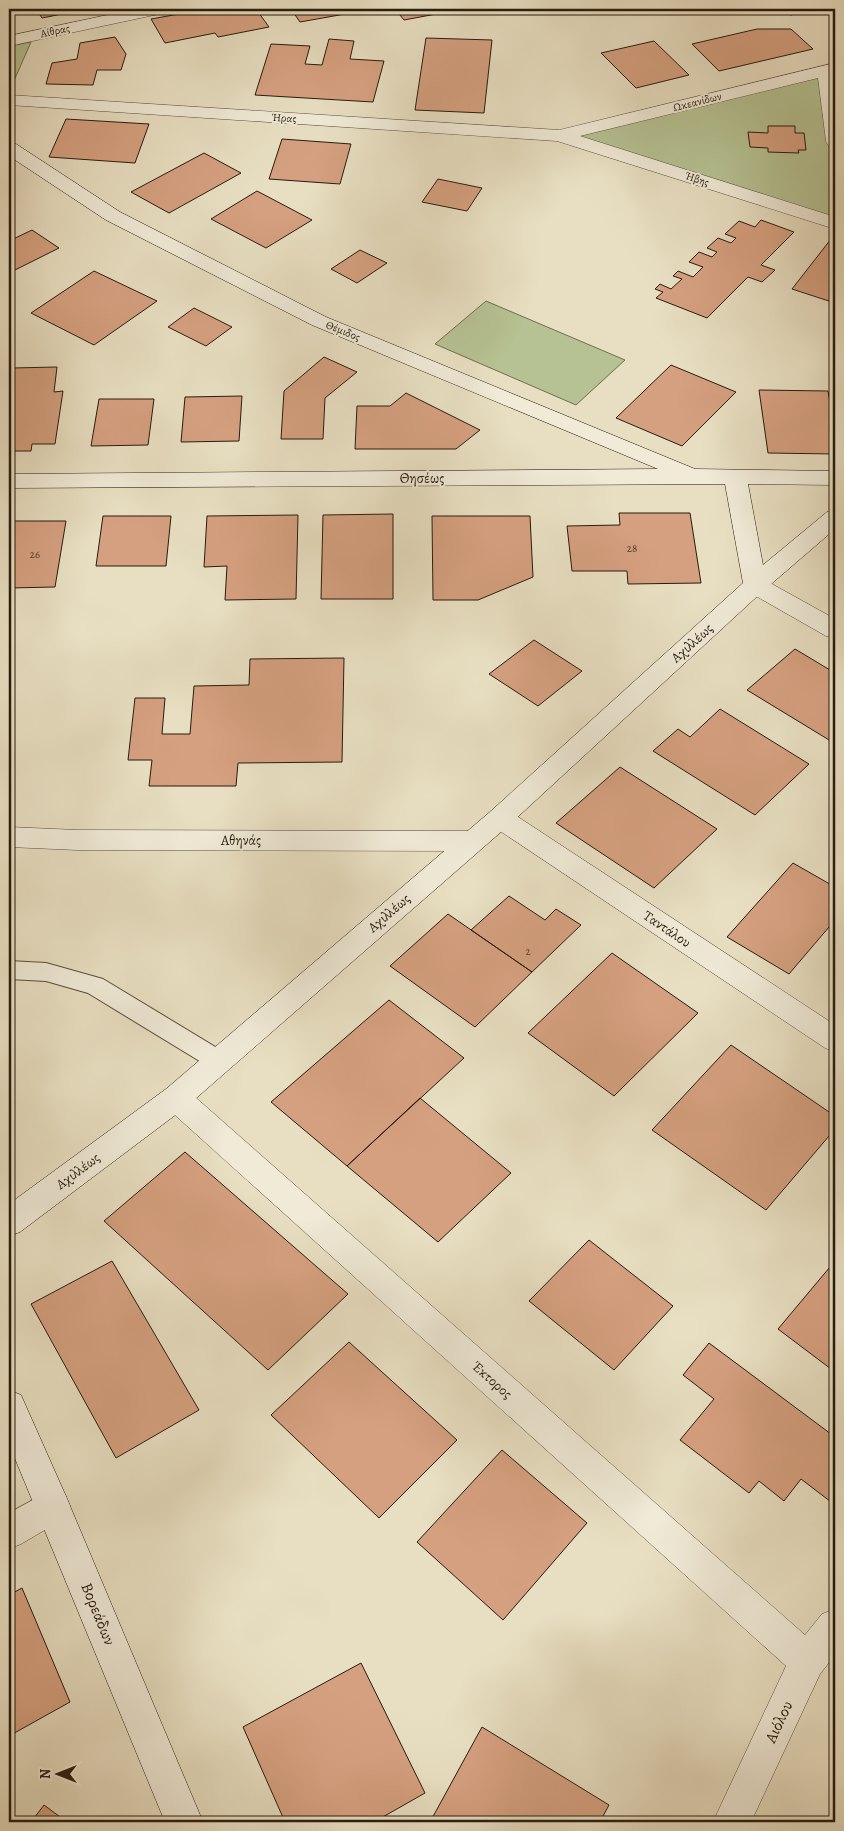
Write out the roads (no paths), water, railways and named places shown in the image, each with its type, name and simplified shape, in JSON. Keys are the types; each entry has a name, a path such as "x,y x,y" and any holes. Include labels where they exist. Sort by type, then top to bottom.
{"street":[{"name":"Αίθρας","path":"9,41 159,9"},
{"name":"Ωκεανίδων","path":"559,136 830,70"},
{"path":"830,70 835,141"},
{"name":"Ήρας","path":"9,100 559,136"},
{"name":"Ήβης","path":"559,136 835,223"},
{"name":"Θέμιδος","path":"11,151 113,216 319,320 696,476"},
{"name":"Θησέως","path":"9,481 696,476 835,478"},
{"path":"735,477 755,586 835,630"},
{"name":"Αχιλλέως","path":"9,1222 176,1098 500,818 755,586 835,517"},
{"name":"Ταντάλου","path":"500,818 835,1040"},
{"name":"Αθηνάς","path":"9,837 77,840 473,841"},
{"name":"Έκτορος","path":"176,1098 807,1661"},
{"name":"Βορεάδων","path":"9,1406 53,1506 184,1822"},
{"path":"9,1532 53,1506"},
{"name":"Αιόλου","path":"732,1822 807,1661 835,1627"}],"lane":[{"path":"9,970 46,972 96,986 219,1061"}]}
